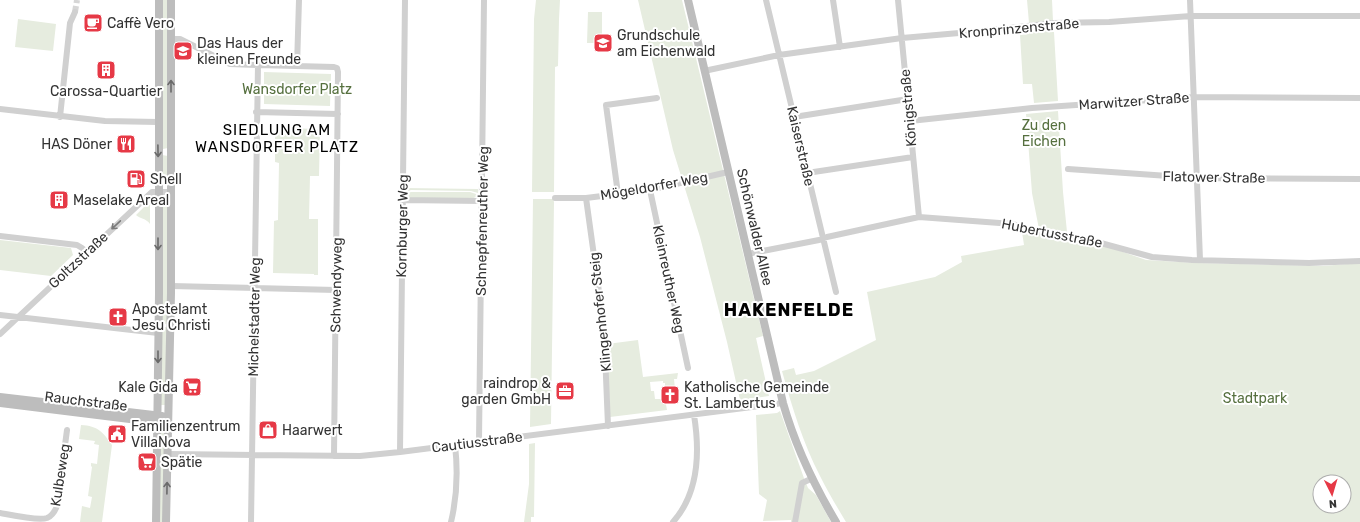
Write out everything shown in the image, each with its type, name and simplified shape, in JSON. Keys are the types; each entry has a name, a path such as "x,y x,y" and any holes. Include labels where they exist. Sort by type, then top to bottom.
{"main road":[{"path":"156,522 158,420 159,0"},
{"path":"166,522 172,286 171,0"},
{"name":"Schönwalder Allee","path":"688,0 783,403 799,447 836,522"},
{"name":"Rauchstraße","path":"0,397 158,420"},
{"name":"Rauchstraße","path":"0,403 169,420"}],"street":[{"path":"297,66 299,0"},
{"name":"Kornburger Weg","path":"400,452 405,0"},
{"name":"Schnepfenreuther Weg","path":"479,442 484,0"},
{"name":"Kaiserstraße","path":"766,0 836,292"},
{"path":"833,0 840,47"},
{"name":"Königstraße","path":"898,0 919,217"},
{"path":"1190,0 1200,260"},
{"path":"60,117 70,23 75,12"},
{"name":"Kronprinzenstraße","path":"704,71 779,55 902,38 1053,23 1103,22 1191,16 1360,16"},
{"path":"171,39 180,39 230,64 334,67 337,68 338,114 256,112 258,65"},
{"name":"Marwitzer Straße","path":"910,121 1032,108 1194,97 1360,98"},
{"path":"618,194 606,105 657,98"},
{"path":"794,117 908,99"},
{"path":"0,109 105,121 158,122"},
{"name":"Michelstadter Weg","path":"251,522 256,112"},
{"name":"Schwendyweg","path":"334,456 338,114"},
{"path":"807,173 913,157"},
{"name":"Flatower Straße","path":"1068,169 1197,178 1360,179"},
{"name":"Mögeldorfer Weg","path":"555,198 586,198 650,190 728,172"},
{"name":"Kleinreuther Weg","path":"650,190 688,368"},
{"name":"Goltzstraße","path":"0,334 86,252 152,192 158,192"},
{"path":"158,192 171,192"},
{"name":"Klingenhofer Steig","path":"586,198 604,328 608,426"},
{"path":"403,200 482,201"},
{"name":"Hubertusstraße","path":"747,254 818,240 919,217 1013,224 1028,230 1086,239 1111,245 1143,256 1152,257 1309,263 1360,261"},
{"path":"0,236 77,245 86,252"},
{"path":"172,286 336,290"},
{"path":"0,315 158,333"},
{"name":"Cautiusstraße","path":"168,454 360,456 783,403"},
{"path":"673,522 689,497 696,472 698,454 694,415"},
{"name":"Kulbeweg","path":"0,513 40,519 47,518 55,511 57,506 67,430"},
{"path":"451,522 457,483 455,445"},
{"path":"795,522 802,483 813,478"}],"green space":[{"path":"162,0 168,0 168,148 163,149"},
{"path":"536,0 560,0 558,66 555,67 554,192 532,192 534,19"},
{"path":"638,0 682,0 763,336 756,338 769,396 740,400 700,237 673,150"},
{"path":"1027,0 1052,0 1053,21 1029,23"},
{"path":"588,12 602,12 602,43 587,43"},
{"path":"18,19 56,24 53,51 15,47"},
{"name":"Zu den Eichen","path":"1052,27 1052,32 1054,32 1058,101 1034,103 1032,84 1023,84 1020,35 1029,34 1029,28"},
{"name":"Wansdorfer Platz","path":"264,72 331,74 330,106 264,104"},
{"name":"Zu den Eichen","path":"1058,111 1067,232 1046,228 1039,229 1032,193 1026,114"},
{"path":"275,128 320,129 319,176 310,176 309,219 318,219 318,275 273,273 274,221 278,220 279,163 275,162"},
{"path":"162,155 168,156 167,184 163,184"},
{"path":"406,188 478,189 478,193 471,191 411,190 406,192"},
{"path":"411,192 470,192 478,196 471,199 408,198 405,194"},
{"path":"533,199 553,199 554,202 551,424 530,427"},
{"path":"147,204 150,205 150,224 136,215"},
{"path":"162,205 168,205 167,324 162,324"},
{"name":"Stadtpark","path":"1022,232 1074,239 1106,246 1146,260 1197,263 1323,266 1360,263 1360,522 846,522 823,482 808,451 782,371 794,368 796,375 814,371 876,340 867,292 935,277 962,262 961,256 1024,245"},
{"path":"0,240 71,248 73,255 51,276 0,270"},
{"path":"162,327 167,327 166,405 160,405"},
{"path":"638,340 643,377 678,373 677,379 674,379 675,389 665,390 665,383 663,383 663,381 650,382 651,391 654,391 655,399 665,399 667,410 610,417 607,344"},
{"path":"780,411 808,488 816,495 831,522 791,522 791,520 763,521 767,500 759,494 756,415 777,413"},
{"path":"81,425 100,430 112,445 102,522 80,522 82,506 90,508 92,497 88,496 92,467 91,463 97,464 99,445 94,444 95,441 79,439"},
{"path":"160,433 166,433 164,522 159,522"},
{"path":"535,443 534,517 531,517 531,522 524,522 529,484 529,444"}],"tunnel":[{"path":"75,12 77,0"}],"place":[{"name":"Caffè Vero","path":"93,23"},
{"name":"Grundschule am Eichenwald","path":"603,43"},
{"name":"Das Haus der kleinen Freunde","path":"183,51"},
{"name":"Carossa-Quartier","path":"106,70"},
{"name":"HAS Döner","path":"126,144"},
{"name":"Shell","path":"136,179"},
{"name":"Maselake Areal","path":"59,200"},
{"name":"Apostelamt Jesu Christi","path":"118,317"},
{"name":"Kale Gida","path":"192,387"},
{"name":"raindrop & garden GmbH","path":"565,391"},
{"name":"Katholische Gemeinde St. Lambertus","path":"670,395"},
{"name":"Haarwert","path":"268,430"},
{"name":"Familienzentrum VillaNova","path":"117,434"},
{"name":"Spätie","path":"147,462"}],"district":[{"name":"SIEDLUNG AM WANSDORFER PLATZ","path":"277,138"},
{"name":"HAKENFELDE","path":"789,310"}]}
